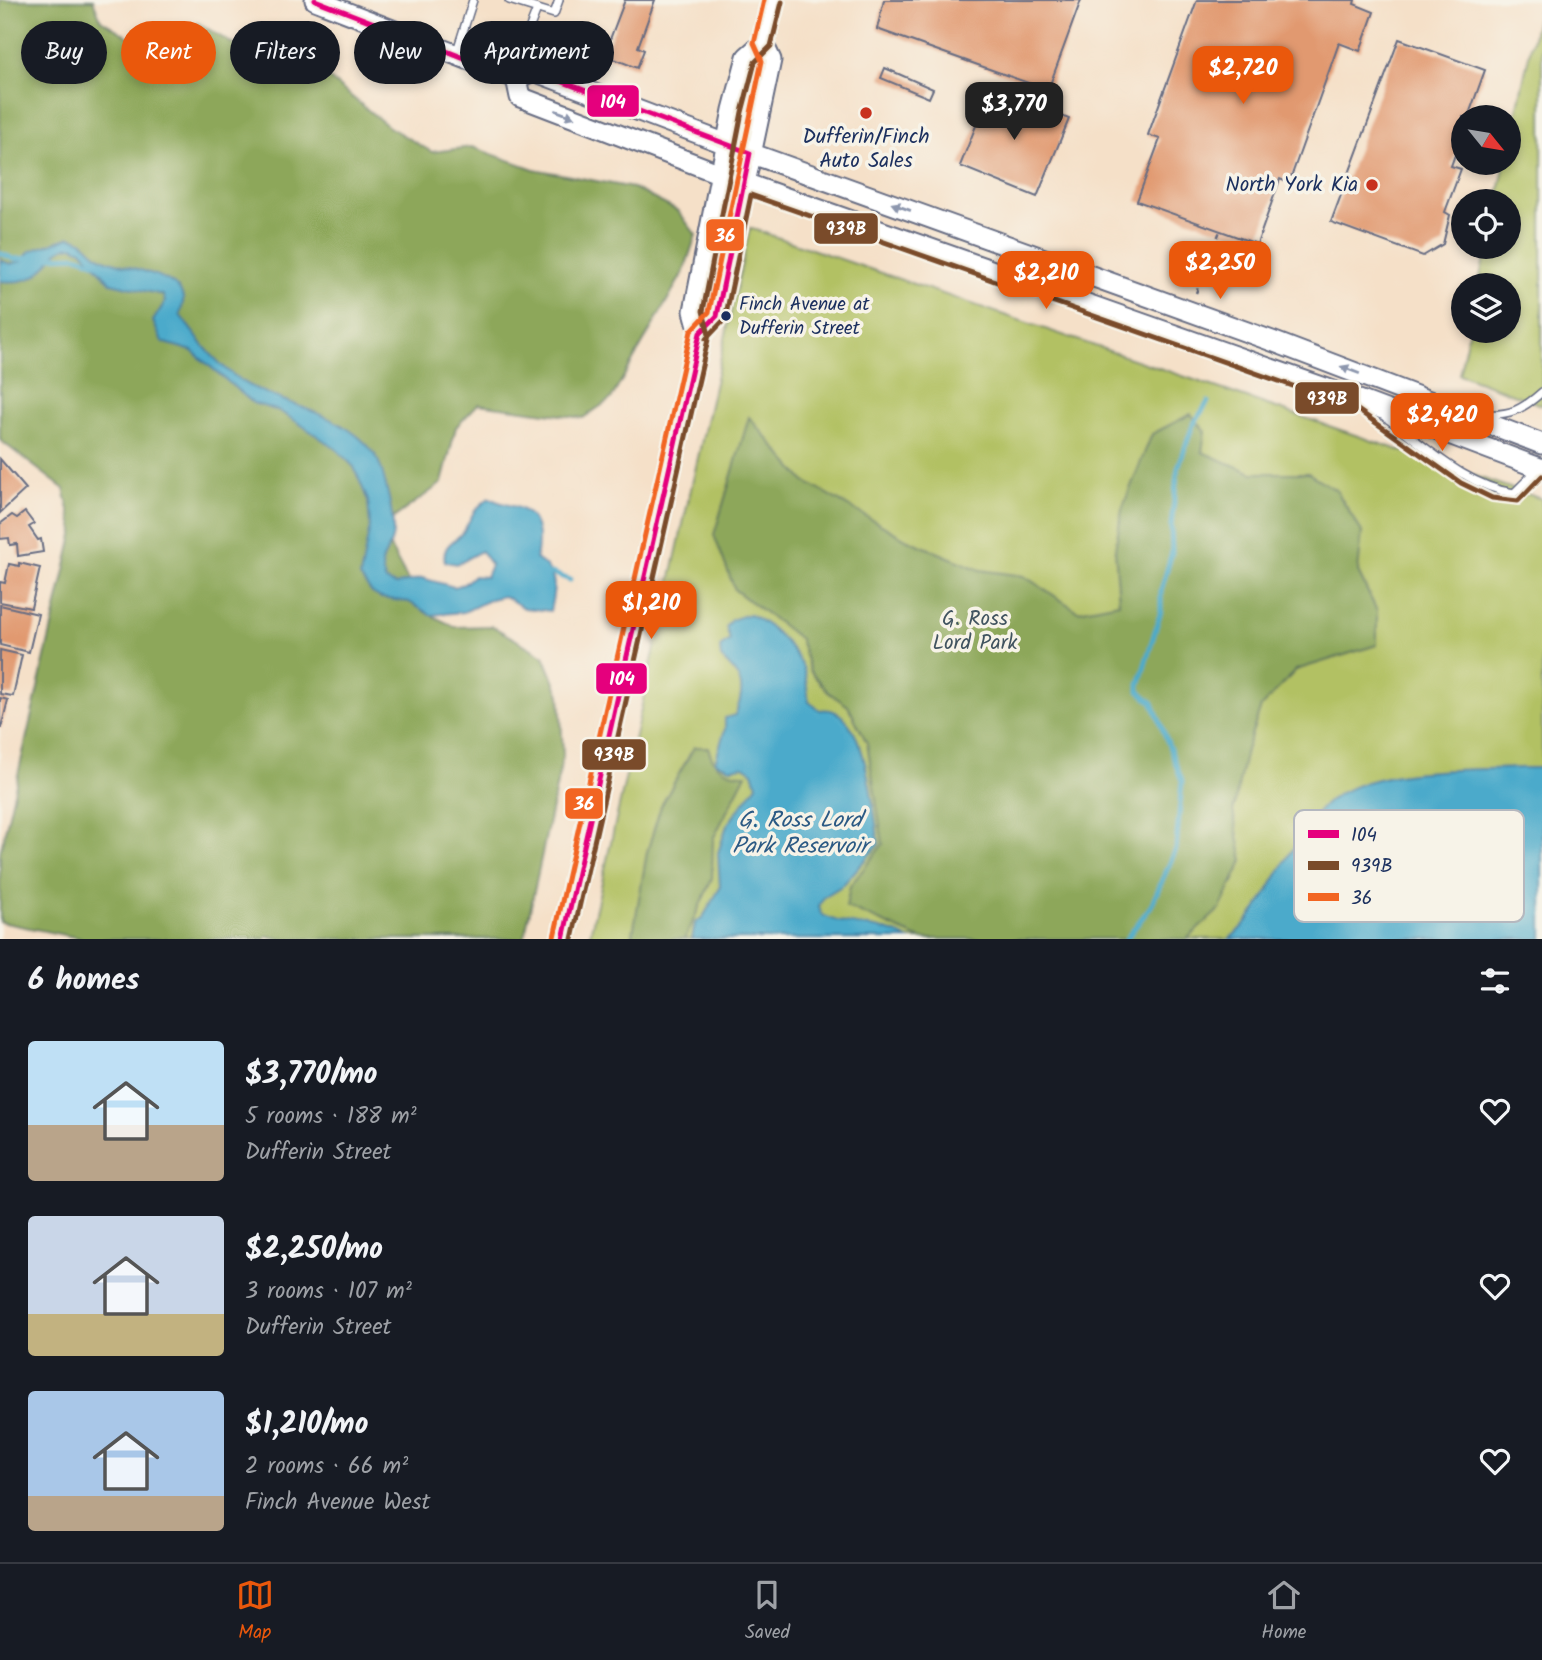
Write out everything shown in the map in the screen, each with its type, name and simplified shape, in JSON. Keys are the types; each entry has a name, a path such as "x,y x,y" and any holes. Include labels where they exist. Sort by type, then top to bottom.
{"main road":[{"path":"315,0 460,57"},
{"path":"563,939 700,333 694,311 725,144 747,57 763,43 773,0"},
{"path":"700,333 717,316 771,60 763,43"},
{"path":"515,84 520,97 744,183 1541,466"},
{"path":"568,84 725,144 1272,341 1542,444"}],"lane":[{"path":"456,55 473,0"},
{"path":"509,0 554,14 559,0"},
{"path":"533,21 537,9"},
{"path":"1460,412 1505,415 1524,408 1542,392"},
{"path":"1359,400 1465,475 1495,490 1514,493 1541,466"}],"path":[{"path":"1195,296 1220,231"}],"green space":[{"path":"0,0 93,0 103,21 21,21 21,84 107,84 107,24 121,32 121,84 216,84 216,34 230,42 230,84 336,84 389,127 432,152 472,147 534,169 633,188 678,211 696,235 684,271 611,399 583,418 478,404 456,427 442,483 388,522 383,534 425,612 455,627 492,626 544,656 560,695 563,755 524,939 282,939 267,936 265,939 84,939 0,922 0,853 74,531 64,489 0,440"},
{"path":"1542,0 1542,405 1459,374 1466,343 1521,343 1521,273 1481,273 1484,259 1521,259 1521,189 1500,189 1502,175 1521,175 1521,105 1518,105"},
{"name":"G. Ross Lord Park","path":"750,228 1542,499 1542,939 589,939"},
{"path":"1191,414 1205,431 1202,452 1252,473 1308,473 1336,490 1362,532 1358,572 1377,611 1377,645 1296,670 1261,707 1246,750 1233,811 1243,861 1220,909 1187,939 921,939 846,907 850,886 883,844 867,743 848,706 828,692 810,671 800,639 735,590 714,535 749,417 804,481 908,540 980,570 1024,576 1078,611 1119,603 1115,549 1122,509 1152,434"},
{"path":"694,747 708,747 713,760 721,768 732,773 746,774 713,839 712,879 685,939 632,939 647,852 661,806"}],"water":[{"path":"70,237 80,240 102,258 148,272 171,283 183,298 180,315 210,353 227,370 247,384 315,412 362,439 377,459 390,503 392,538 382,565 386,581 395,585 422,578 454,587 464,584 473,576 486,577 491,565 481,551 457,564 445,562 444,555 448,546 462,533 474,512 489,498 524,511 534,522 538,536 536,559 549,569 554,581 550,611 524,608 504,596 464,612 431,615 409,602 381,598 372,593 360,577 370,526 368,501 354,467 336,449 297,422 279,411 253,403 192,351 162,342 153,321 165,302 163,295 111,283 82,250 73,246 63,248 46,267 30,278 0,281 0,260 10,264 22,261 30,251"},
{"name":"G. Ross Lord Park Reservoir","path":"749,614 772,629 791,648 803,667 809,702 820,710 836,712 848,723 858,740 865,762 879,844 843,885 824,897 819,906 821,914 842,922 887,930 908,939 692,939 695,923 703,917 720,888 718,853 727,825 757,785 753,772 744,766 730,768 715,762 725,729 725,718 735,715 741,697 738,677 721,658 720,647 730,640 726,627 731,620"},
{"path":"1542,768 1542,939 1229,939 1256,910 1294,847 1294,922 1524,922 1524,810 1320,810 1348,789 1370,781 1447,770"}],"building":[{"path":"625,0 655,0 638,47 644,50 637,68 614,59 614,29"},
{"path":"884,0 1081,0 1048,90 877,29"},
{"path":"1197,0 1355,0 1354,4 1374,12 1360,51 1339,43 1289,183 1280,179 1257,244 1137,201 1160,139 1148,135"},
{"path":"1399,39 1485,70 1472,105 1451,105 1451,175 1459,175 1454,189 1451,189 1445,212 1450,215 1443,244 1423,256 1331,222"},
{"path":"885,68 933,89 929,98 881,78"},
{"path":"991,88 1069,119 1037,197 960,166"},
{"path":"0,459 26,489 0,513"},
{"path":"25,512 34,524 29,527 38,540 41,539 43,552 18,556 17,544 10,545 9,538 0,539 0,524 12,515 17,518"},
{"path":"19,563 40,568 31,608 0,602 0,582 5,583 9,564 19,566"},
{"path":"0,605 38,614 29,652 0,645"},
{"path":"0,650 22,655 13,696 0,694"},
{"path":"0,698 8,700 1,728 0,728"}],"waterway":[{"path":"0,253 14,259 31,258"},
{"path":"48,257 77,256 96,263"},
{"path":"1126,939 1151,906 1176,849 1182,781 1153,703 1139,691 1139,685 1161,611 1161,591 1172,552 1171,526 1178,468 1193,425 1208,402"},
{"path":"548,575 552,573 570,580"}],"transit line":[{"name":"104","path":"315,0 516,78 534,71 750,153 717,316 700,333 563,939"},
{"name":"36","path":"554,937 691,331 709,312 762,61 754,43 764,0"},
{"name":"939B","path":"572,939 709,335 703,311 742,112 755,62 771,46 782,2"},
{"name":"939B","path":"706,339 725,319 751,195 1355,408 1461,483 1492,498 1518,501 1542,476"}],"place":[{"name":"Dufferin/Finch Auto Sales","path":"866,113"},
{"name":"North York Kia","path":"1372,185"},
{"name":"Finch Avenue at Dufferin Street","path":"726,316"}]}
